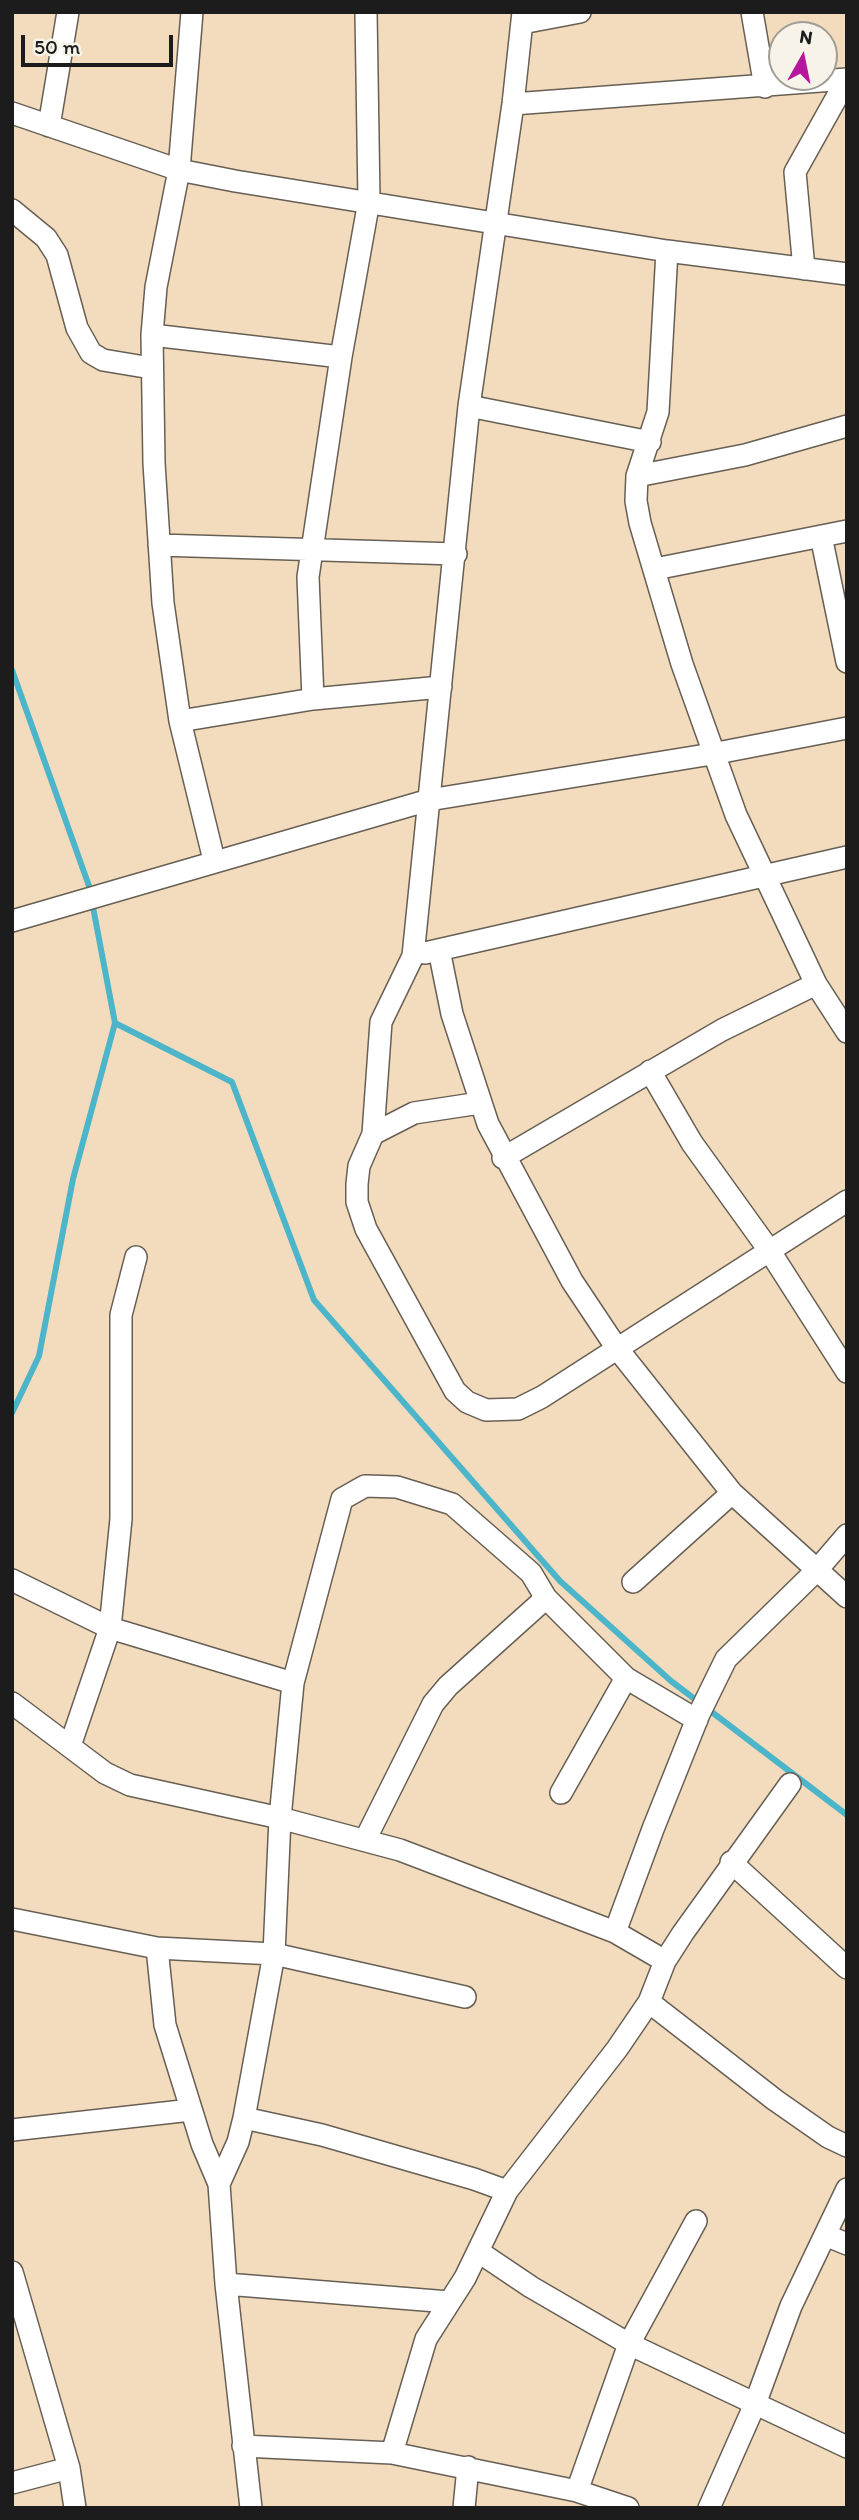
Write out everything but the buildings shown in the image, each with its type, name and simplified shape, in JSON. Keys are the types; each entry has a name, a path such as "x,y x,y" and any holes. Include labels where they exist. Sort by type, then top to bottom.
{"street":[{"path":"49,126 68,12"},
{"path":"192,12 179,170 156,287 151,368 163,603 180,721 214,860"},
{"path":"313,699 308,601 312,549 341,357 369,201 366,12"},
{"path":"580,12 523,18 469,406 413,956 381,1022 373,1135 359,1166 357,1202 366,1229 455,1391 467,1402 486,1410 517,1409 542,1397 847,1201"},
{"path":"752,12 765,87"},
{"path":"513,104 847,79"},
{"path":"804,269 795,172 847,79"},
{"path":"12,113 179,170 667,251 847,274"},
{"path":"12,210 47,238 57,255 77,328 91,353 103,360 151,368"},
{"path":"667,251 660,387 650,442 637,476 636,501 640,523 682,664 736,815 816,985 847,1032"},
{"path":"152,335 341,357"},
{"path":"469,406 650,442"},
{"path":"637,476 745,455 847,426"},
{"path":"655,569 847,531"},
{"path":"821,536 847,662"},
{"path":"159,545 456,554"},
{"path":"180,721 313,699 441,687"},
{"path":"12,921 214,860 429,800 847,729"},
{"path":"413,956 847,857"},
{"path":"439,950 452,1014 480,1103 503,1158 572,1281 616,1347 732,1493 847,1597"},
{"path":"503,1158 722,1030 816,985"},
{"path":"650,1071 692,1143 769,1250 847,1372"},
{"path":"373,1135 414,1113 480,1103"},
{"path":"70,1746 110,1628 121,1519 121,1315 136,1257"},
{"path":"219,2184 238,2142 244,2118 274,1954 280,1818 293,1683 342,1499 366,1486 397,1487 452,1504 531,1573 546,1598 626,1678 698,1717"},
{"path":"633,1582 732,1493"},
{"path":"615,1932 698,1717 730,1654 817,1570 847,1535"},
{"path":"12,1580 110,1628 293,1683"},
{"path":"365,1840 433,1704 448,1686 546,1598"},
{"path":"561,1793 626,1678"},
{"path":"15,1711 70,1746 105,1773 130,1785 365,1840 526,1896 615,1932 665,1961"},
{"path":"392,2453 426,2339 479,2252 507,2191 525,2164 579,2102 649,2002 665,1961 731,1863 790,1784"},
{"path":"731,1863 847,1968"},
{"path":"12,1919 157,1948 274,1954 465,1997"},
{"path":"157,1948 165,2025 191,2110 219,2184 226,2284 251,2508"},
{"path":"649,2002 775,2101 828,2137 847,2146"},
{"path":"12,2130 191,2110"},
{"path":"244,2118 322,2135 507,2191"},
{"path":"709,2508 755,2404 791,2306 847,2189"},
{"path":"576,2491 629,2344 696,2221"},
{"path":"825,2235 847,2244"},
{"path":"479,2252 531,2287 629,2344 847,2447"},
{"path":"12,2272 69,2468 75,2508"},
{"path":"226,2284 449,2302"},
{"path":"243,2446 392,2453 576,2491 628,2508"},
{"path":"464,2508 468,2467"},
{"path":"12,2483 69,2468"}],"waterway":[{"path":"12,670 89,886 115,1023 232,1082 314,1300 560,1581 671,1681 847,1815"},
{"path":"12,1413 39,1356 73,1179 115,1023"}]}
